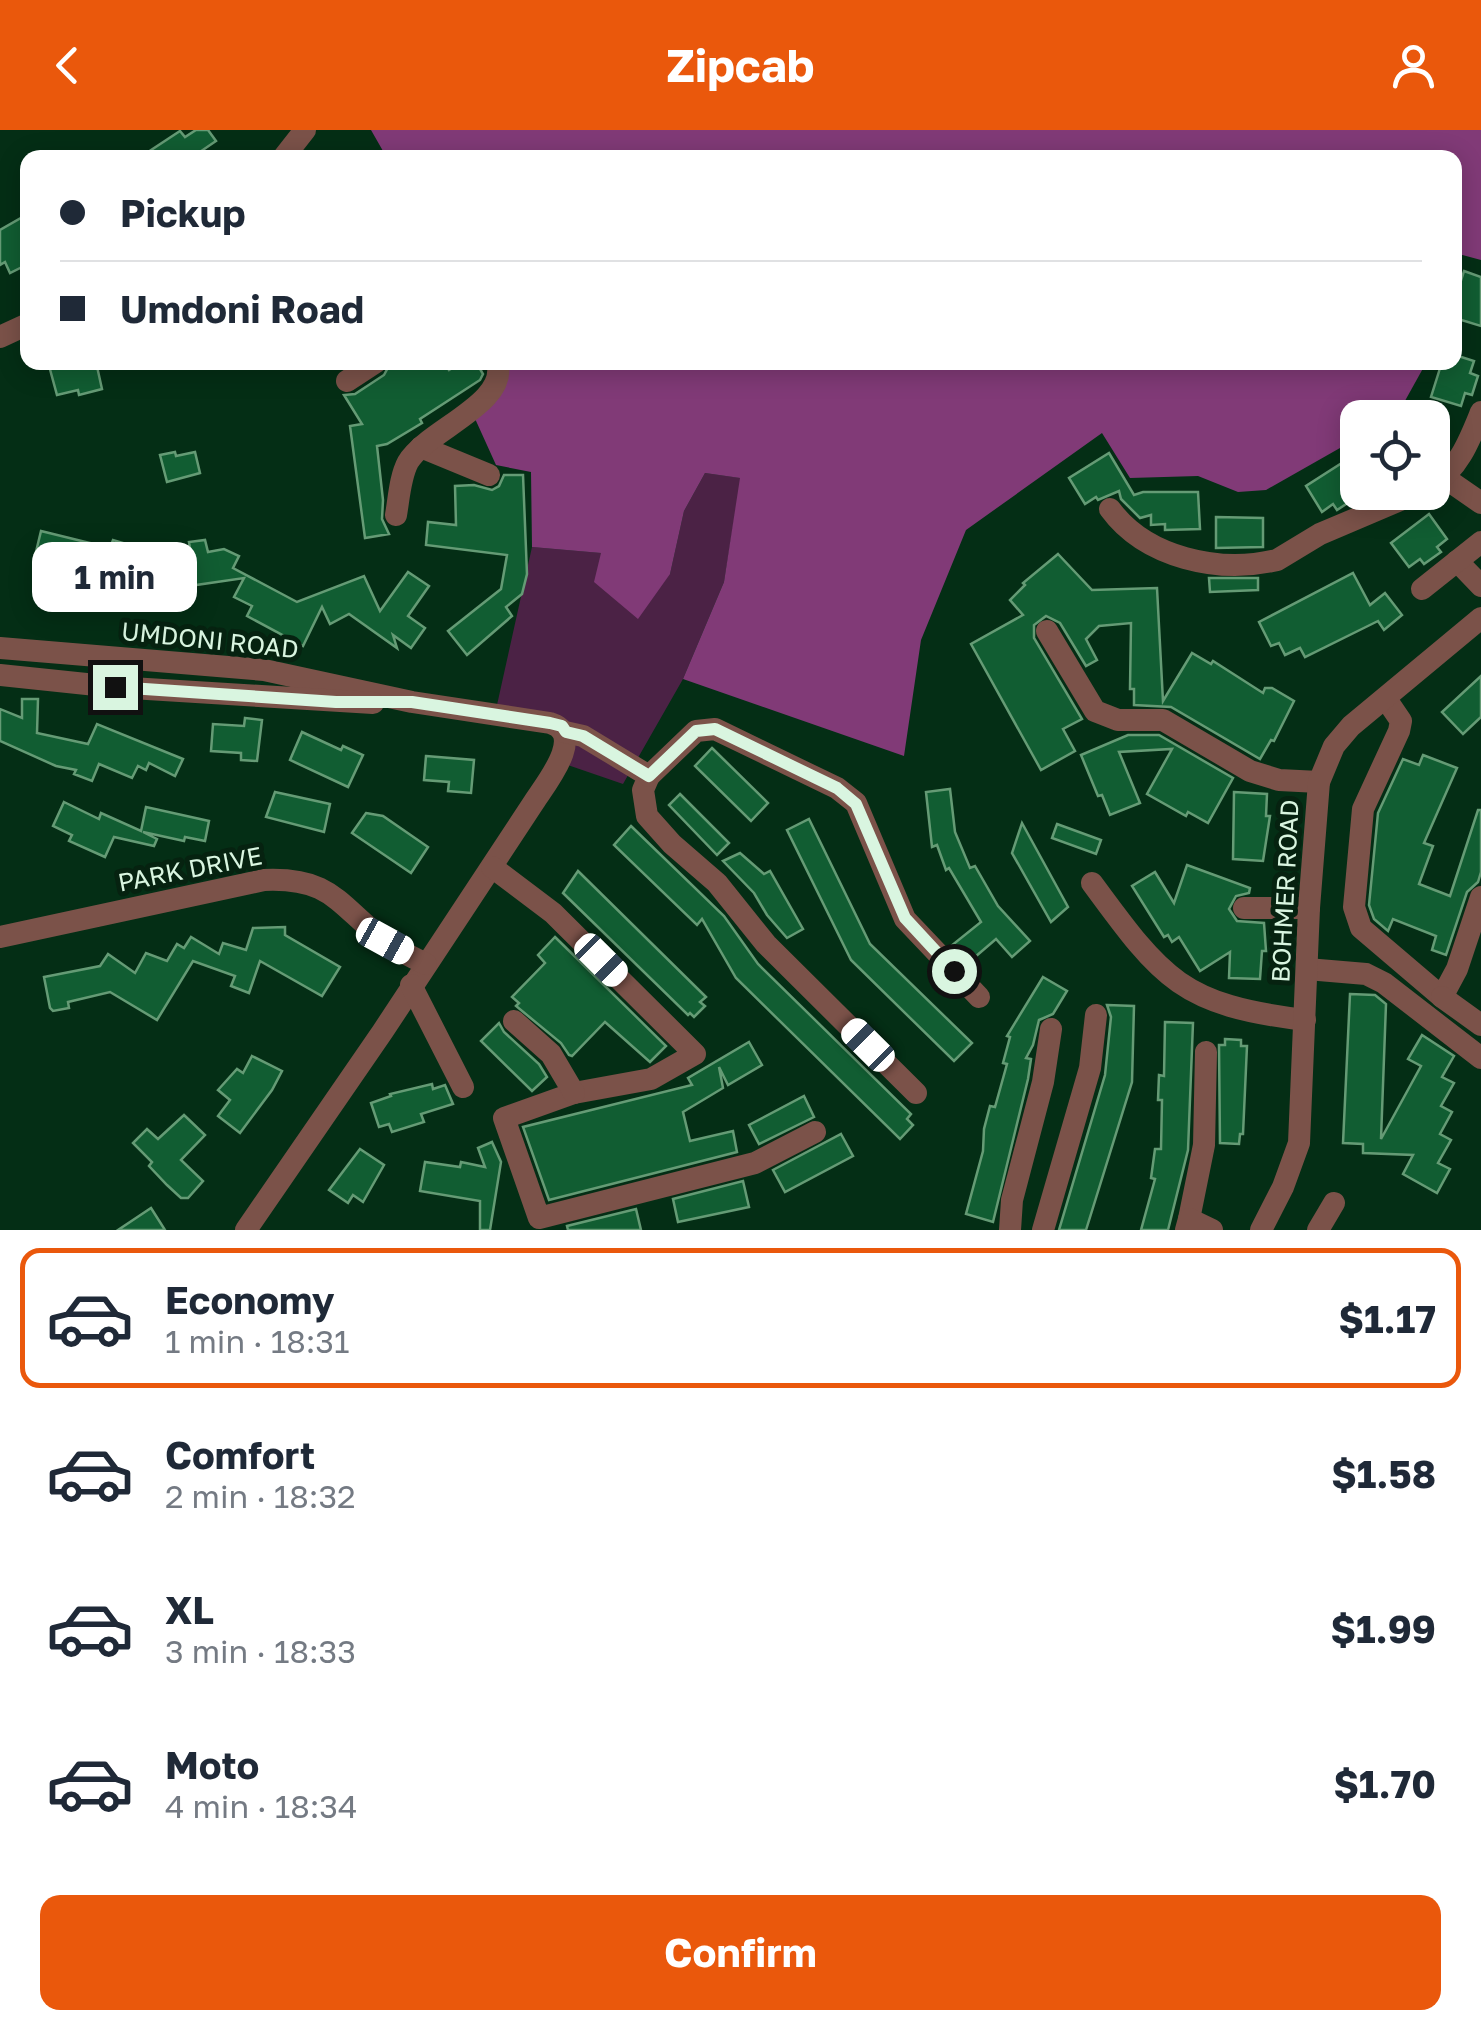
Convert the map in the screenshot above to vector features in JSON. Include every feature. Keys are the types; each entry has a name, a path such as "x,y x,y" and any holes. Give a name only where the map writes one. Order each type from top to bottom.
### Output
{"street":[{"path":"289,150 305,130"},
{"path":"347,381 364,370"},
{"path":"396,516 406,465 421,447 488,397 498,378 498,370"},
{"path":"1450,466 1470,440 1481,412"},
{"path":"421,447 489,474"},
{"path":"1450,487 1481,503"},
{"path":"1110,509 1138,539 1203,563 1277,560 1374,510"},
{"path":"1422,589 1481,542"},
{"path":"1457,561 1481,586"},
{"name":"BOHMER ROAD","path":"1262,1230 1300,1143 1309,908 1319,782 1334,746 1351,726 1481,618"},
{"path":"1047,630 1095,711 1118,720 1163,720 1250,771 1279,780 1319,782"},
{"name":"UMDONI ROAD","path":"0,648 264,670 412,702 550,723 583,736 649,776"},
{"name":"UMDONI ROAD","path":"0,675 207,694 412,702"},
{"path":"1386,699 1401,721 1400,731 1364,810 1356,857 1354,908 1362,928 1481,1025"},
{"path":"916,1094 766,944 717,884 647,816 643,806 649,776 696,731 705,728 715,729 837,788 856,804 905,918 979,997"},
{"path":"246,1230 383,1032 534,802 558,764 566,732"},
{"path":"492,867 554,913 695,1054 650,1079 574,1093 504,1118 539,1218 755,1163 816,1132"},
{"name":"PARK DRIVE","path":"0,937 264,880 284,879 319,887 337,897 385,941 426,964"},
{"path":"1092,884 1140,948 1191,992 1244,1012 1305,1020"},
{"path":"1442,997 1457,969 1481,897"},
{"path":"1244,908 1309,908"},
{"path":"1307,969 1366,974 1384,982 1481,1058"},
{"path":"411,985 464,1086"},
{"path":"1043,1230 1090,1068 1096,1015"},
{"path":"514,1021 551,1054 574,1093"},
{"path":"1010,1230 1012,1200 1043,1082 1051,1029"},
{"path":"1206,1052 1204,1145 1188,1225 1212,1230"},
{"path":"1318,1230 1334,1203"}],"shaded area":[{"path":"371,130 1481,130 1481,260 1462,255 1462,150 382,150"},
{"path":"496,370 1422,370 1405,400 1340,400 1340,448 1266,490 1238,492 1198,476 1130,478 1102,433 966,530 921,640 904,756 683,679 724,582 740,478 705,473 684,511 670,574 638,619 594,582 601,553 532,547 531,472 496,465 472,412"},
{"path":"705,473 741,478 724,582 683,679 623,784 559,762 568,741 495,714 532,547 602,553 670,574 684,511"}],"building":[{"path":"196,130 208,130 216,141 203,150 151,150 180,131 185,137"},
{"path":"20,219 20,268 10,273 5,262 0,265 0,230"},
{"path":"1464,271 1481,277 1481,326 1462,320"},
{"path":"1462,357 1474,361 1470,373 1478,376 1472,395 1465,393 1461,406 1431,397 1439,370 1462,370"},
{"path":"50,370 98,370 102,389 57,395"},
{"path":"387,370 481,370 483,374 480,380 420,419 422,423 377,446 382,519 389,534 365,538 350,426 362,424 344,395 355,394"},
{"path":"175,452 176,456 195,452 200,473 167,482 160,455"},
{"path":"1109,453 1134,495 1198,492 1200,529 1165,530 1165,524 1151,525 1151,515 1140,518 1121,499 1119,491 1085,504 1069,478"},
{"path":"1340,464 1340,508 1337,510 1333,504 1322,512 1306,486"},
{"path":"504,475 523,475 527,574 522,594 506,607 512,616 467,655 448,631 501,589 507,555 426,545 428,522 456,525 455,486 474,485 492,490"},
{"path":"1429,514 1447,539 1437,547 1441,552 1424,564 1420,559 1409,567 1391,543"},
{"path":"1216,517 1263,518 1263,547 1216,548"},
{"path":"41,531 110,548 113,540 130,545 127,556 174,569 172,559 191,554 189,542 205,540 208,552 224,549 239,556 233,568 297,602 364,576 380,611 408,572 429,586 408,616 425,628 411,648 393,635 397,648 349,614 330,624 322,607 303,646 247,616 252,606 234,597 244,578 146,590 81,571 80,576 73,574 72,578 54,573 56,566 34,560"},
{"path":"1058,554 1092,590 1157,588 1163,701 1192,653 1211,664 1213,661 1263,693 1265,688 1272,688 1294,701 1260,759 1171,707 1134,705 1134,689 1130,689 1131,623 1099,626 1086,639 1097,660 1086,666 1060,623 1046,616 1034,625 1034,638 1082,719 1063,729 1075,751 1041,770 971,644 1023,615 1010,600 1023,583"},
{"path":"1353,573 1370,605 1385,593 1402,615 1384,630 1378,621 1305,657 1300,648 1285,655 1279,643 1271,646 1259,622"},
{"path":"1209,578 1258,578 1258,590 1210,592"},
{"path":"1481,676 1481,717 1463,734 1442,712"},
{"path":"22,699 38,699 37,733 88,744 97,724 183,759 175,776 149,763 146,770 138,766 132,778 99,764 92,781 74,774 76,770 56,766 0,741 0,709 22,718"},
{"path":"245,718 262,720 257,761 241,760 241,753 211,751 213,724 244,726"},
{"path":"302,732 341,750 343,746 363,755 348,787 290,760"},
{"path":"1128,735 1159,735 1233,778 1208,823 1188,812 1186,816 1147,794 1172,749 1119,752 1140,803 1110,815 1081,755"},
{"path":"712,748 768,803 751,821 695,766"},
{"path":"1423,755 1457,768 1424,843 1433,846 1419,884 1450,896 1481,810 1481,872 1478,882 1467,892 1446,955 1432,950 1436,936 1393,919 1388,931 1374,919 1369,905 1378,813 1403,759 1419,765"},
{"path":"426,756 474,760 471,793 448,791 449,782 424,780"},
{"path":"950,789 955,832 970,868 975,866 998,906 1030,941 1012,957 996,939 968,963 951,946 981,922 949,868 946,870 937,845 932,847 926,792"},
{"path":"275,792 330,804 324,832 266,817"},
{"path":"1234,792 1267,794 1266,816 1270,816 1263,861 1233,859"},
{"path":"680,794 729,843 717,855 669,805"},
{"path":"64,802 99,819 101,813 141,831 146,807 209,821 205,841 185,837 184,841 143,832 157,839 154,846 114,837 105,857 69,841 72,835 53,826"},
{"path":"366,813 383,816 428,847 411,873 352,833"},
{"path":"809,819 870,944 972,1043 954,1061 851,960 787,830"},
{"path":"1022,823 1068,907 1051,922 1012,853"},
{"path":"1057,824 1101,840 1096,854 1052,838"},
{"path":"631,826 724,916 758,964 911,1114 907,1119 913,1125 900,1139 736,978 702,919 697,925 614,845"},
{"path":"740,853 764,874 770,871 803,929 787,938 754,893 723,861"},
{"path":"1187,865 1250,888 1249,893 1236,896 1229,909 1237,921 1264,923 1266,951 1262,951 1260,979 1229,978 1230,952 1200,971 1179,937 1172,942 1168,935 1164,937 1132,886 1155,872 1174,903"},
{"path":"578,871 706,997 700,1002 705,1006 694,1017 563,893"},
{"path":"285,927 285,935 340,967 322,996 260,961 249,993 231,986 235,976 193,961 157,1020 110,992 68,1002 69,1008 50,1008 44,977 100,966 108,954 135,973 146,953 167,961 177,944 184,948 191,937 219,954 223,943 246,950 253,928"},
{"path":"555,937 666,1046 650,1062 605,1022 569,1055 561,1043 516,1006 519,1003 512,997 545,963 538,955"},
{"path":"1043,977 1067,991 1053,1014 1039,1020 1026,1058 1031,1059 1028,1079 993,1222 966,1214 990,1106 995,1107 1007,1064 1003,1063 1010,1037 1007,1036"},
{"path":"1350,994 1375,995 1386,1004 1381,1139 1421,1066 1408,1059 1422,1035 1454,1056 1442,1077 1454,1083 1441,1106 1452,1112 1440,1134 1451,1140 1438,1163 1450,1169 1437,1193 1403,1174 1413,1155 1363,1153 1363,1144 1343,1143"},
{"path":"1107,1005 1134,1006 1132,1082 1086,1230 1059,1230 1105,1075 1111,1017"},
{"path":"1165,1022 1193,1023 1188,1150 1168,1230 1141,1230 1155,1179 1151,1178 1155,1149 1161,1149 1162,1100 1158,1100 1159,1075 1164,1076"},
{"path":"499,1023 547,1077 532,1091 481,1041"},
{"path":"1225,1039 1241,1040 1241,1046 1247,1046 1243,1134 1239,1144 1220,1143 1219,1045 1225,1045"},
{"path":"749,1042 762,1065 728,1085 719,1067 723,1088 683,1112 690,1141 733,1131 737,1152 549,1200 523,1127 692,1085 688,1078"},
{"path":"252,1056 282,1071 240,1133 218,1116 230,1100 218,1090 237,1069 243,1073"},
{"path":"432,1084 433,1089 445,1085 453,1104 421,1114 424,1122 392,1132 389,1124 379,1127 371,1103"},
{"path":"804,1096 814,1117 759,1144 749,1125"},
{"path":"184,1115 205,1135 181,1160 203,1181 188,1198 181,1198 167,1185 133,1143 147,1129 158,1139"},
{"path":"841,1134 853,1156 785,1192 773,1170"},
{"path":"492,1142 501,1162 490,1230 480,1230 480,1201 420,1191 425,1162 485,1167 478,1148"},
{"path":"360,1149 384,1165 363,1202 353,1195 348,1203 329,1190"},
{"path":"743,1181 749,1207 678,1222 673,1199"},
{"path":"151,1208 165,1230 118,1230"},
{"path":"636,1209 641,1230 568,1230 567,1226"}],"route":[{"path":"115,687 336,702 412,702 550,723 583,736 649,776 696,731 715,729 837,788 856,804 905,918 954,971"}]}
